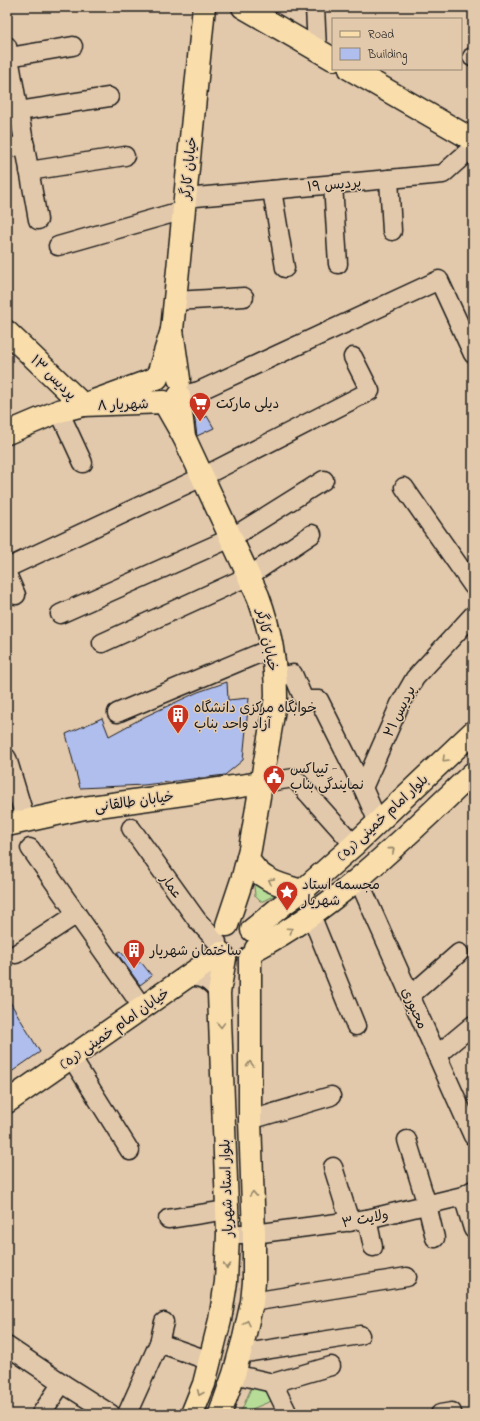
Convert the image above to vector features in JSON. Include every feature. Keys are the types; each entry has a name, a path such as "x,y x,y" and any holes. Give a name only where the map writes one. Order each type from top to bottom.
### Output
{"main road":[{"name":"خیابان کارگر","path":"204,7 172,330 174,392 184,437 249,576 263,611 272,648 276,678 276,697 248,858"},
{"path":"243,7 325,54"},
{"path":"352,70 473,140"},
{"name":"خیابان کارگر","path":"157,378 172,330"},
{"name":"پردیس ۱۳","path":"7,332 83,405"},
{"name":"شهریار ۸","path":"7,433 59,411 83,405 174,392 176,376 168,374 160,375 157,378 83,405"},
{"name":"بلوار امام خمینی (ره)","path":"252,941 285,903 302,891 354,845 473,732"},
{"name":"بلوار امام خمینی (ره)","path":"252,941 280,936 311,915 358,879 397,845 473,773"},
{"name":"خیابان طالقانی","path":"16,823 84,808 262,782"},
{"path":"248,858 256,870 270,881 302,891"},
{"name":"بلوار استاد شهریار","path":"220,1414 236,1364 252,1302 254,1263 250,1120 252,941 248,858"},
{"name":"بلوار استاد شهریار","path":"192,1414 204,1384 210,1361 220,1320 226,1282 228,1234 219,993 222,944 248,858"},
{"path":"237,923 246,925 252,941 242,962 233,962 222,944 237,923"},
{"name":"خیابان امام خمینی (ره)","path":"7,1102 187,977 222,944"}],"street":[{"path":"315,7 325,54"},
{"path":"38,220 8,52 73,46"},
{"path":"19,111 109,97"},
{"path":"7,148 25,145"},
{"name":"پردیس ۱۹","path":"58,246 184,204 272,190 443,174 473,147"},
{"path":"29,171 125,156"},
{"path":"389,179 392,231"},
{"path":"333,184 338,264"},
{"path":"272,190 285,268"},
{"path":"174,392 199,391 439,280 473,354"},
{"path":"175,301 244,297"},
{"path":"7,568 202,477 370,391 353,357"},
{"path":"59,411 82,463"},
{"path":"60,614 231,538 324,480"},
{"path":"404,487 473,586"},
{"path":"102,642 249,576 312,534"},
{"path":"7,574 16,595"},
{"name":"پردیس ۲۱","path":"364,788 400,704 415,678 473,615"},
{"path":"117,713 272,648"},
{"path":"276,678 293,674 304,700 319,700 364,788 378,822"},
{"path":"7,758 16,823"},
{"path":"262,782 294,778 354,845"},
{"name":"عمار","path":"130,828 197,920 222,944"},
{"path":"30,848 143,1008"},
{"name":"محبوری","path":"358,879 473,1136"},
{"path":"16,954 77,914"},
{"path":"311,915 356,1026"},
{"path":"410,996 459,953"},
{"path":"187,977 198,976 205,978 219,993"},
{"path":"437,1055 473,1025"},
{"path":"71,1057 130,1151"},
{"path":"250,1120 331,1096"},
{"path":"407,1140 427,1205 435,1238"},
{"path":"333,1167 373,1247"},
{"path":"468,1193 473,1229"},
{"name":"ولایت ۳","path":"228,1234 254,1234 359,1220 427,1205 468,1193"},
{"path":"168,1219 227,1210"},
{"path":"252,1302 407,1277"},
{"path":"127,1414 159,1343 164,1322"},
{"path":"236,1364 360,1335"},
{"path":"159,1343 210,1361"},
{"path":"7,1346 111,1414"},
{"path":"236,1364 273,1383 288,1414"},
{"path":"273,1383 332,1366"},
{"path":"41,1414 62,1383"}],"green space":[{"path":"253,874 281,892 260,901 255,896"},
{"path":"252,1386 268,1388 276,1399 240,1414"}],"building":[{"name":"دیلی مارکت","path":"198,402 205,418 207,416 214,428 197,436 193,405"},
{"name":"خوابگاه مرکزی دانشگاه آزاد واحد بناب","path":"227,682 228,700 249,698 243,760 225,775 144,785 80,788 66,734 102,718 109,736 146,716 198,692"},
{"path":"120,951 132,965 141,962 152,976 140,985 117,953"},
{"path":"7,997 40,1052 7,1075"}],"place":[{"name":"دیلی مارکت","path":"200,422"},
{"name":"خوابگاه مرکزی دانشگاه آزاد واحد بناب","path":"178,734"},
{"name":"تیپاکس - نمایندگی بناب","path":"274,796"},
{"name":"مجسمه استاد شهریار","path":"287,912"},
{"name":"ساختمان شهریار","path":"134,970"}]}
